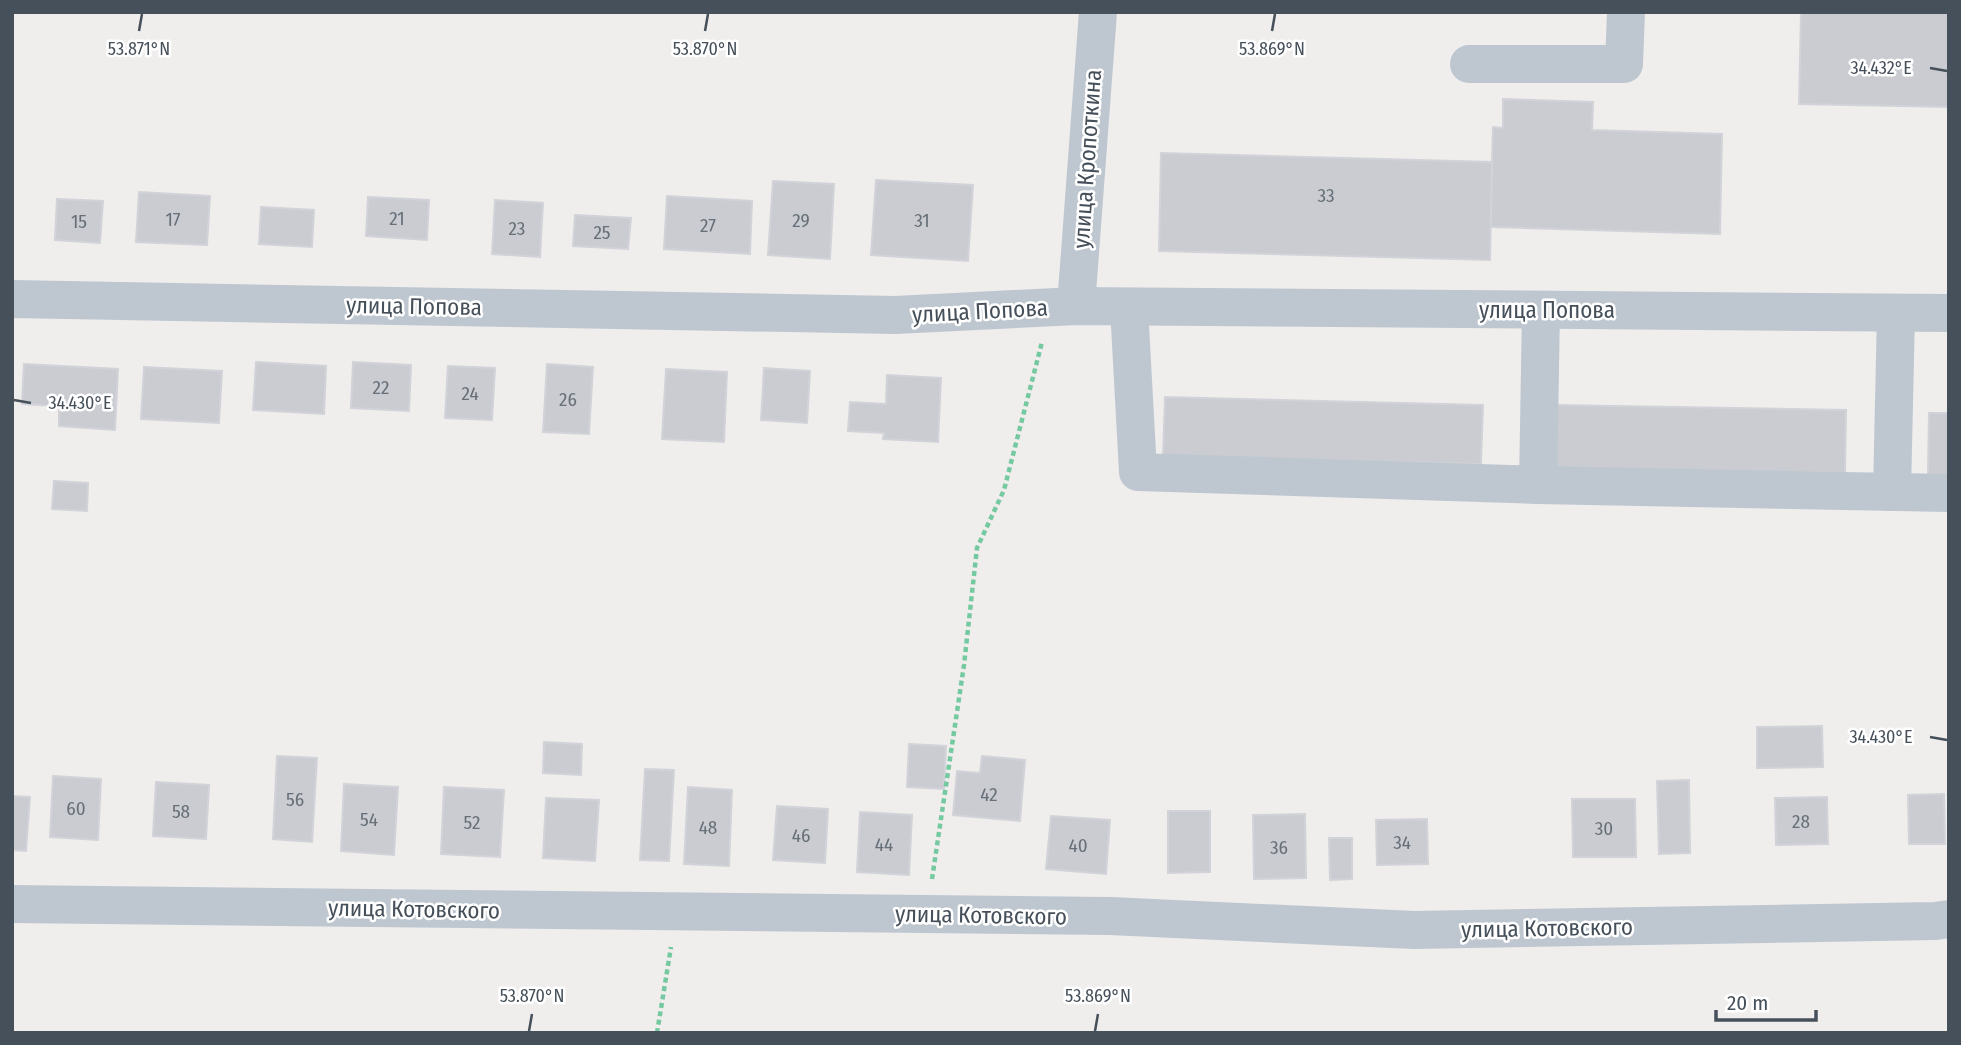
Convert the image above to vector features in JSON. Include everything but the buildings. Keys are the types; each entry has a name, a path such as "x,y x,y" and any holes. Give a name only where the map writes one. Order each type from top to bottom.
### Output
{"street":[{"name":"улица Кропоткина","path":"1063,307 1098,12"},
{"path":"1469,64 1624,64 1626,12"},
{"name":"улица Попова","path":"12,299 895,314 1063,307 1949,313"},
{"path":"1129,307 1138,472 1538,485 1949,493"},
{"path":"1538,485 1541,310"},
{"path":"1892,492 1896,313"},
{"name":"улица Котовского","path":"12,904 1110,916 1414,930 1949,919"}],"path":[{"path":"927,915 964,665 977,548 1004,490 1063,307"},
{"path":"657,1033 677,912"}]}
